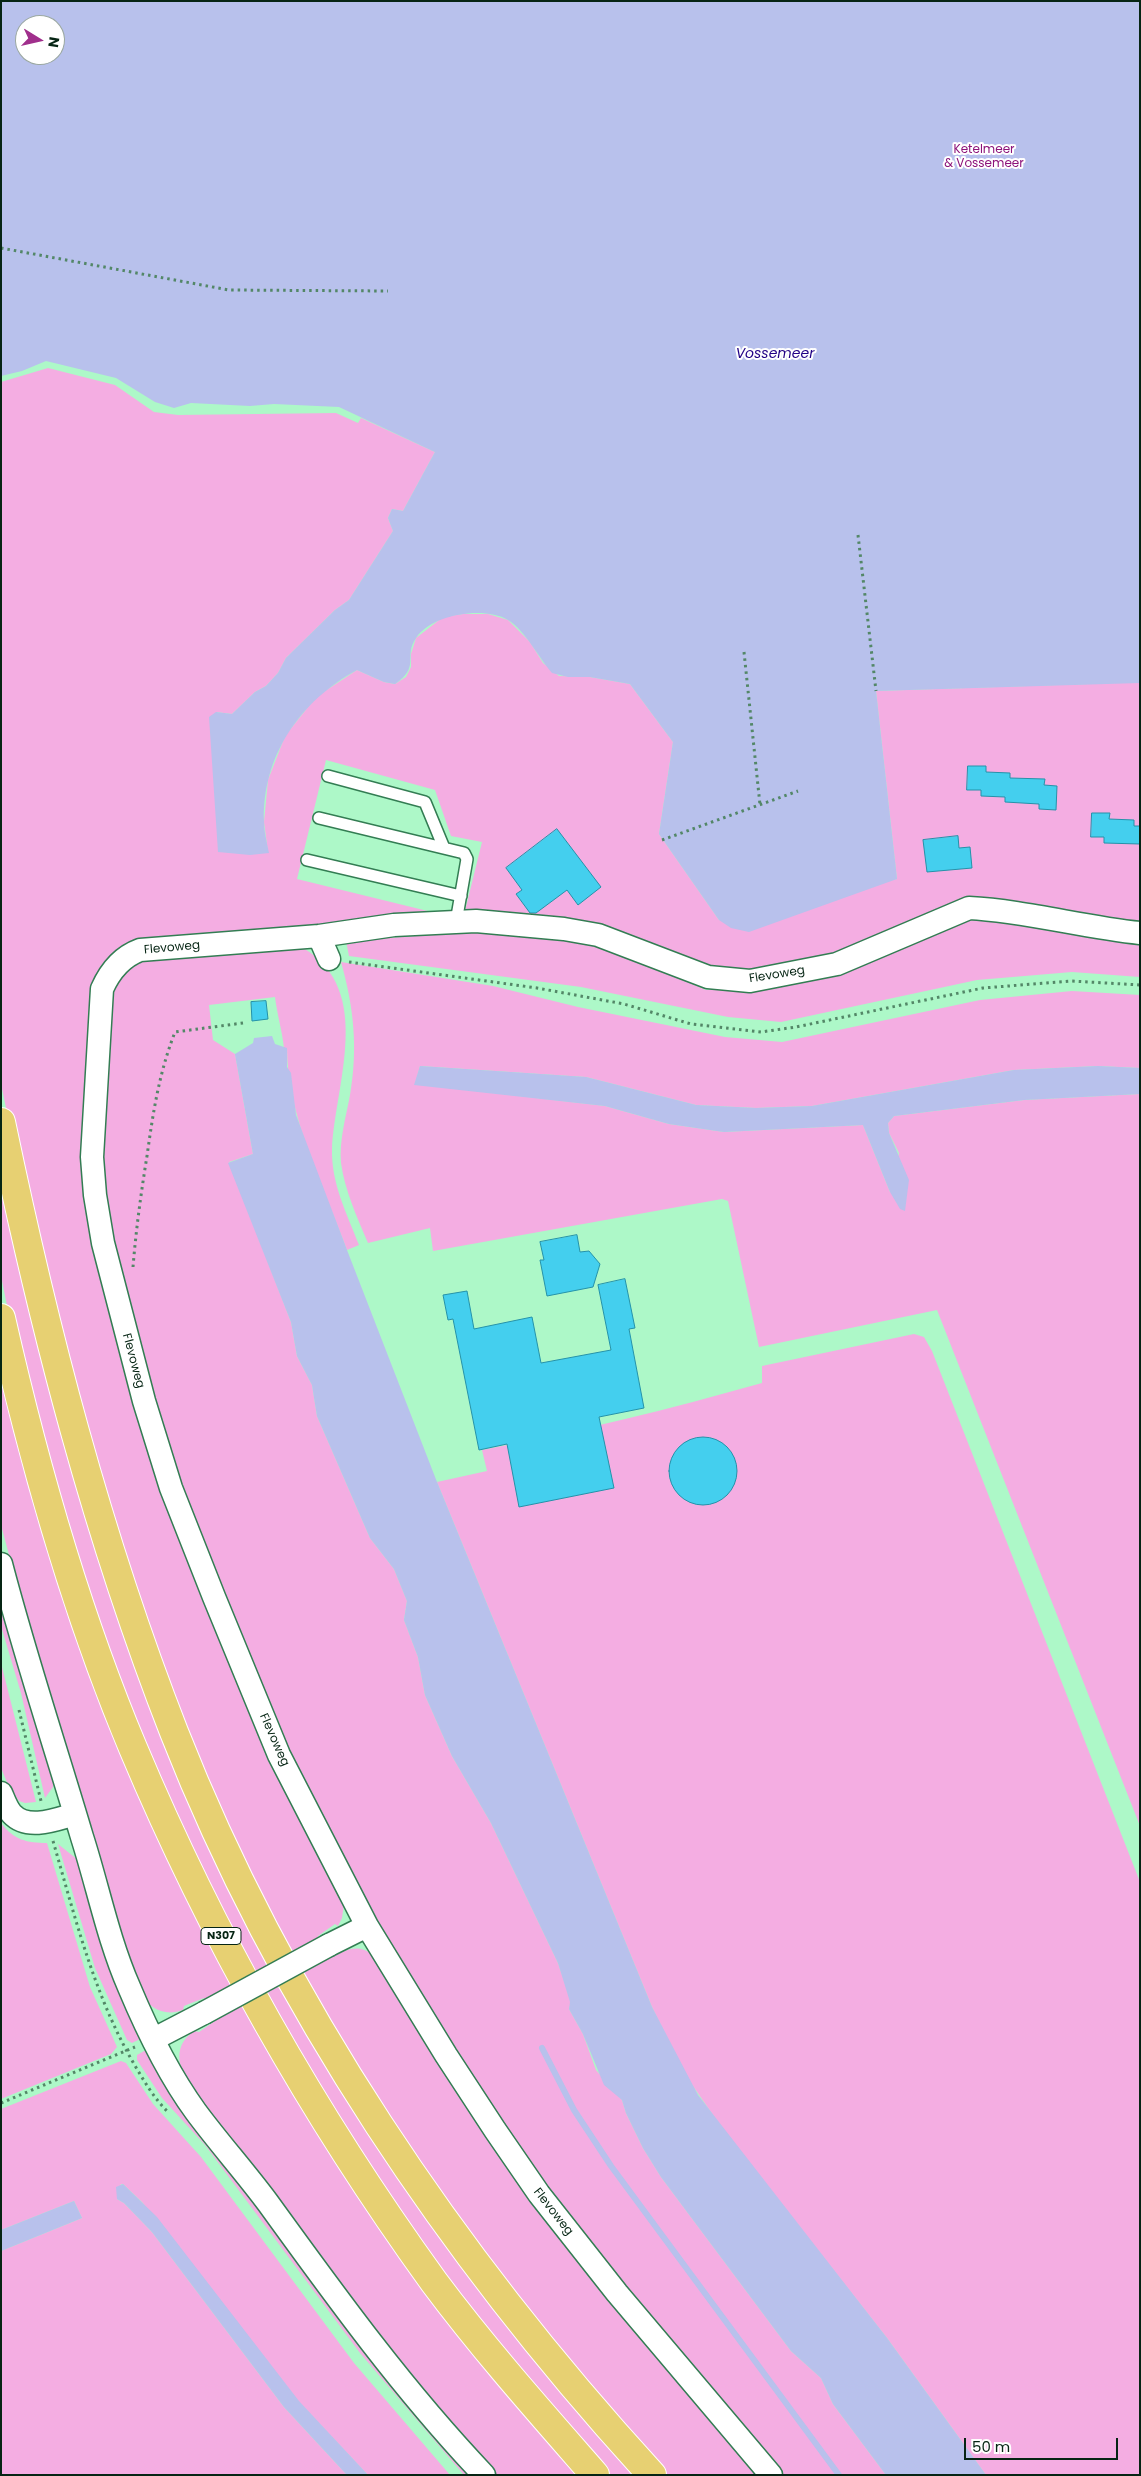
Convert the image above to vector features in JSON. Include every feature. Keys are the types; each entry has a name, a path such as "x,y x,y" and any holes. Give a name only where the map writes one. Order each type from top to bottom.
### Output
{"highway":[{"path":"1,1122 50,1335 92,1495 117,1575 175,1736 239,1877 263,1926 356,2088 415,2178 468,2254 542,2349 587,2404 652,2475"},
{"name":"N307","path":"1,1318 33,1448 85,1619 132,1746 207,1909 302,2082 391,2220 448,2298 524,2394 595,2475"}],"street":[{"name":"Flevoweg","path":"771,2475 617,2293 539,2194 446,2055 367,1926 279,1754 217,1606 171,1488 144,1401 103,1243 95,1195 92,1157 102,989 111,972 120,961 132,953 148,949 319,936 394,925 476,921 564,929 598,935 708,977 750,981 837,964 968,908 992,910 1099,929 1140,933"},
{"path":"319,936 329,959"},
{"path":"1,1564 30,1668 76,1814 117,1957 154,2039 196,2111 266,2200 321,2278 425,2410 484,2475"},
{"path":"1,1793 11,1814 28,1823 47,1822 76,1814"},
{"path":"154,2039 367,1926"}],"lane":[{"path":"328,776 425,802 444,848"},
{"path":"319,818 464,853 467,859 456,922"},
{"path":"307,860 460,896"}],"path":[{"path":"1,248 229,290 388,291"},
{"path":"858,535 876,692"},
{"path":"744,652 760,805"},
{"path":"662,840 798,791"},
{"path":"132,1274 136,1223 156,1095 163,1063 175,1032 243,1022"},
{"path":"1,2104 126,2051 94,1979 47,1822 17,1702"}],"green space":[{"name":"Ketelmeer & Vossemeer","path":"582,1 1140,1 1140,924 968,901 846,951 748,976 464,915 482,842 451,836 435,790 326,760 297,879 444,915 208,934 137,944 91,1021 117,1331 344,1904 342,1918 338,1926 335,1924 318,1936 330,1958 352,1949 362,1949 373,1955 761,2475 660,2475 621,2431 388,2126 234,1851 116,1552 12,1136 1,1084 1,382 48,368 115,385 154,412 178,415 336,413 358,423 361,418 435,452 403,511 392,509 388,518 393,531 349,600 335,610 286,658 278,673 266,686 255,692 232,714 216,712 268,852 264,822 268,780 285,736 316,697 357,670 384,682 395,684 406,677 411,667 411,654 416,638 443,617 463,614 488,614 508,620 530,642 543,663 559,676 590,677 630,684 673,742 659,834 719,920 897,879 876,691 1088,684"},
{"path":"954,917 1140,938 1140,977 1072,972 977,980 781,1022 728,1017 581,987 349,956 346,941 417,936 468,927 597,943 706,990 741,988"},
{"path":"303,948 325,966 338,988 345,1013 346,1040 332,1162 337,1186 359,1245 347,1250 308,1151 293,1099 287,1048 284,1048 275,997 209,1005 213,1040 235,1054 253,1154 229,1162 291,1322 297,1356 312,1385 317,1416 370,1538 394,1569 407,1601 404,1620 418,1657 425,1695 452,1756 491,1823 558,1963 571,2002 569,2009 583,2034 596,2070 622,2100 626,2113 643,2148 661,2177 791,2351 821,2378 833,2404 886,2475 782,2475 651,2322 546,2188 426,2010 329,1836 250,1668 171,1456 111,1243 101,1160 109,996 115,979 142,959"},
{"path":"341,962 493,986 578,1007 725,1037 782,1042 980,1000 1072,991 1140,995 1140,1068 1098,1066 1014,1070 812,1106 756,1108 696,1105 586,1077 420,1066 415,1084 605,1106 669,1124 724,1132 863,1125 890,1192 899,1153 889,1133 888,1123 894,1116 1024,1100 1140,1094 1140,1826 937,1310 759,1347 728,1201 722,1199 433,1251 430,1228 368,1243 348,1194 341,1163 342,1137 354,1061 354,1044 352,1012"},
{"path":"1,1155 64,1425 272,1958 640,2475 602,2475 380,2192 222,1924 94,1623 11,1325 1,1276"},
{"path":"914,1334 924,1337 932,1351 1140,1882 1140,2475 986,2475 887,2338 722,2128 686,2076 652,2007 437,1482 487,1471 482,1450 623,1420 762,1383 762,1366"},
{"path":"1,1350 16,1411 226,1964 583,2475 495,2475 440,2415 209,2115 189,2084 180,2062 180,2051 184,2041 194,2031 199,2032 215,2021 204,1998 184,2006 183,2010 163,2012 147,2003 139,1992 22,1603 1,1525"},
{"path":"1,1604 54,1779 53,1787 45,1798 21,1693 1,1626"},
{"path":"1,1663 36,1802 25,1803 19,1801 9,1787 1,1768"},
{"path":"1,1823 16,1837 33,1842 47,1843 90,1987 117,2047 111,2054 1,2099"},
{"path":"58,1844 78,1860 142,2038 132,2043 127,2040 95,1968"},
{"path":"146,2050 472,2475 464,2475 360,2353 205,2145 162,2098 137,2060 137,2055"},
{"path":"121,2061 126,2063 153,2104 201,2157 354,2363 450,2475 368,2475 299,2402 142,2202 121,2184 117,2199 124,2203 152,2232 284,2407 347,2475 1,2475 1,2251 82,2218 74,2201 1,2230 1,2109"}],"water":[{"name":"Vossemeer","path":"1,1 1140,1 1140,683 876,691 897,879 749,932 731,928 719,920 659,834 673,742 630,684 590,677 568,677 552,673 520,630 508,620 486,614 473,613 446,618 424,630 412,645 410,667 403,678 395,684 384,682 357,670 318,698 302,714 288,733 270,775 265,798 264,822 269,853 250,855 218,852 209,717 216,712 232,714 255,692 266,686 278,673 286,658 335,610 349,600 393,531 388,518 392,509 403,511 435,452 339,407 191,403 174,408 155,402 116,378 46,361 22,371 1,376"},
{"path":"272,1036 275,1044 287,1048 287,1067 291,1073 296,1115 347,1250 437,1482 652,2007 698,2095 887,2338 986,2475 886,2475 833,2404 821,2378 791,2351 661,2177 643,2148 626,2113 622,2100 604,2085 583,2034 569,2009 570,2002 558,1963 491,1823 452,1756 425,1695 418,1657 404,1620 407,1601 394,1569 370,1538 317,1416 312,1385 297,1356 291,1322 228,1163 253,1154 235,1054 253,1043 254,1038"},
{"path":"420,1066 586,1077 696,1105 756,1108 812,1106 1014,1070 1098,1066 1140,1068 1140,1094 1024,1100 894,1116 888,1123 889,1133 909,1180 905,1211 900,1209 890,1192 863,1125 724,1132 669,1124 605,1106 414,1085"},
{"path":"123,2184 157,2217 299,2401 368,2475 347,2475 284,2407 152,2232 124,2203 117,2199 116,2187"},
{"path":"74,2201 82,2218 1,2251 1,2230"}],"building":[{"path":"968,766 986,766 986,772 1010,773 1010,778 1045,779 1044,785 1057,786 1056,810 1039,809 1039,804 1005,802 1005,797 981,796 981,790 967,790"},
{"path":"1092,813 1110,813 1109,819 1134,820 1134,826 1140,826 1140,844 1104,843 1104,837 1091,837"},
{"path":"557,829 601,887 578,905 567,890 536,913 530,913 516,894 522,890 506,868"},
{"path":"958,836 959,848 970,847 972,868 927,872 923,840"},
{"path":"266,1001 268,1019 252,1021 251,1002"},
{"path":"577,1235 580,1252 589,1251 600,1264 593,1287 547,1296 540,1260 544,1260 540,1242"},
{"path":"625,1279 635,1328 629,1329 644,1408 599,1417 614,1488 519,1507 507,1444 479,1450 453,1319 448,1320 443,1295 467,1291 474,1329 532,1317 541,1363 611,1350 598,1285"},
{"path":"696,1437 710,1437 722,1442 732,1452 737,1464 737,1478 732,1490 722,1500 710,1505 696,1505 684,1500 674,1490 669,1478 669,1464 674,1452 684,1442"}],"waterway":[{"path":"542,2048 574,2110 611,2166 839,2475"}]}
